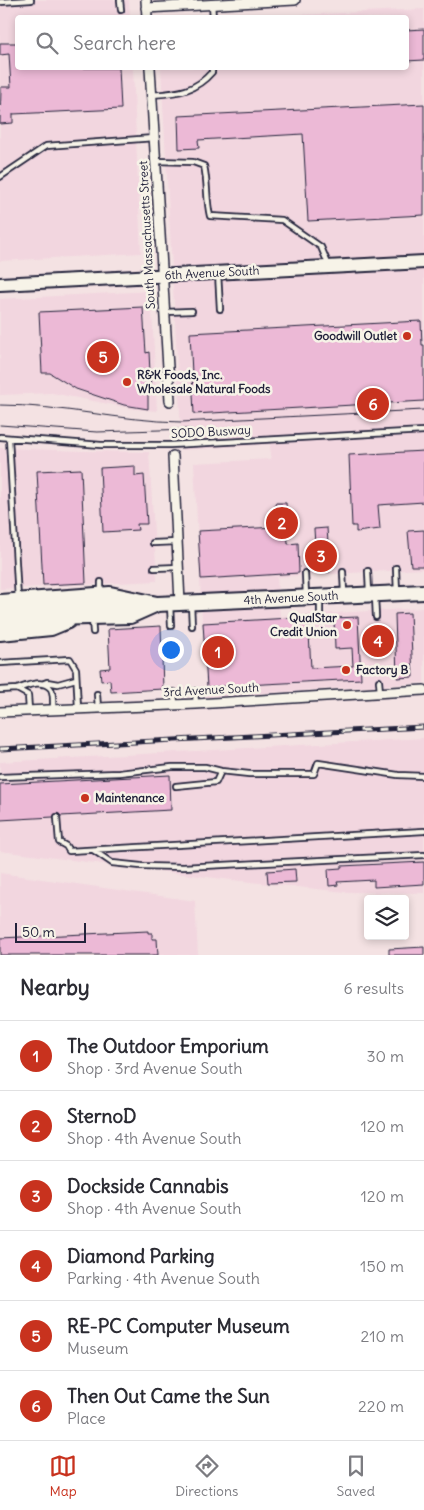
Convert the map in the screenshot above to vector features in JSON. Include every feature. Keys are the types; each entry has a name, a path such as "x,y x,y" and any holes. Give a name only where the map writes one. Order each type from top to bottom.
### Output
{"main road":[{"name":"4th Avenue South","path":"0,623 130,616 175,603 424,592"},
{"path":"0,612 105,593"},
{"path":"0,602 105,593 175,603"},
{"path":"0,633 51,628 85,617"}],"street":[{"path":"146,8 295,0"},
{"name":"South Massachusetts Street","path":"150,70 170,401"},
{"name":"6th Avenue South","path":"0,284 424,262"},
{"path":"173,456 179,567 175,603"},
{"name":"3rd Avenue South","path":"0,712 196,704 424,690"}],"lane":[{"path":"0,2 30,0"},
{"path":"120,0 121,10"},
{"path":"212,4 213,15"},
{"path":"152,95 174,93 197,86 212,70"},
{"path":"0,177 46,146 154,138"},
{"path":"155,161 193,162 204,166 207,204 210,216 282,220 321,247 329,267"},
{"path":"218,273 220,309"},
{"path":"165,312 192,311"},
{"name":"SODO Busway","path":"0,437 101,445 170,445 424,431"},
{"path":"9,438 18,600"},
{"path":"152,543 177,542"},
{"path":"154,568 179,567"},
{"path":"396,568 397,593"},
{"path":"368,570 376,617"},
{"path":"343,572 344,596"},
{"path":"305,573 320,619"},
{"path":"175,603 192,626"},
{"path":"171,626 175,603"},
{"path":"85,617 93,632"},
{"path":"0,664 70,659 76,669 78,708"},
{"path":"0,690 17,689 29,684 47,682 58,684 76,679"},
{"path":"380,681 380,692"},
{"path":"42,684 51,690 53,710"},
{"path":"17,689 28,695 29,710"},
{"path":"196,691 196,704"},
{"path":"174,692 175,704"},
{"path":"97,694 98,708"},
{"path":"0,777 119,773 205,767 248,774 314,774 318,764 398,775 424,776"},
{"path":"176,786 216,782 221,771"},
{"path":"57,817 59,842 66,846 69,851 424,831"},
{"path":"93,850 112,863 183,867 424,855"}],"shaded area":[{"path":"0,0 129,0 130,15 15,15 15,70 133,70 141,253 0,261"},
{"path":"424,9 424,569 277,577 280,616 424,608 424,683 206,697 194,463 271,459 270,444 182,450 161,70 409,70 409,15 300,15"},
{"path":"151,291 157,411 134,409 52,393 0,395 0,299"},
{"path":"0,448 149,452 157,581 0,589"},
{"path":"424,738 424,893 345,892 0,851 0,762"},
{"path":"0,873 195,901 198,955 0,955"}],"building":[{"path":"424,29 424,60 409,61 409,30"},
{"path":"0,43 15,43 15,70 119,70 121,109 13,114 13,123 0,124 1,87 11,87 9,54 0,55"},
{"path":"424,104 424,215 308,221 303,134 198,140 199,148 179,149 178,116"},
{"path":"143,307 146,353 149,352 151,394 148,394 148,409 124,405 76,389 50,373 42,373 39,312"},
{"path":"421,321 422,345 424,345 424,401 194,414 190,333"},
{"path":"424,451 424,502 378,505 380,529 356,532 356,526 352,526 349,455"},
{"path":"135,466 135,476 144,475 147,524 137,524 138,530 103,532 100,468"},
{"path":"81,469 86,583 43,585 37,471"},
{"path":"275,503 286,503 288,544 298,543 299,573 201,579 198,531 277,527"},
{"path":"327,528 330,572 316,573 313,545 315,545 314,529"},
{"path":"424,530 424,566 411,566 408,531"},
{"path":"410,613 413,677 397,678 395,614"},
{"path":"308,617 311,668 353,666 352,648 335,649 334,618 358,617 361,679 207,687 203,623"},
{"path":"161,626 163,689 111,692 110,680 101,681 100,669 110,668 108,629"},
{"name":"Maintenance","path":"170,775 171,810 61,816 57,813 53,817 0,820 0,784"},
{"path":"424,862 424,884 374,887 374,880 337,882 338,885 329,886 328,869 341,868 341,866"},
{"path":"295,869 296,882 268,883 267,871"},
{"path":"148,931 148,933 152,933 152,939 157,939 158,955 0,955 0,938"},
{"path":"424,947 424,955 389,955 389,949"}],"tram line":[{"path":"0,405 181,422 424,410"},
{"path":"0,425 97,432 190,429"}],"railway":[{"path":"0,749 424,727"}],"place":[{"name":"Goodwill Outlet","path":"407,336"},
{"name":"RE-PC Computer Museum","path":"103,357"},
{"name":"R&K Foods, Inc. Wholesale Natural Foods","path":"127,382"},
{"name":"Then Out Came the Sun","path":"373,404"},
{"name":"SternoD","path":"282,523"},
{"name":"Dockside Cannabis","path":"321,556"},
{"name":"QualStar Credit Union","path":"347,625"},
{"name":"Diamond Parking","path":"378,641"},
{"name":"The Outdoor Emporium","path":"218,652"},
{"name":"Factory B","path":"346,670"},
{"name":"Maintenance","path":"85,798"}]}
